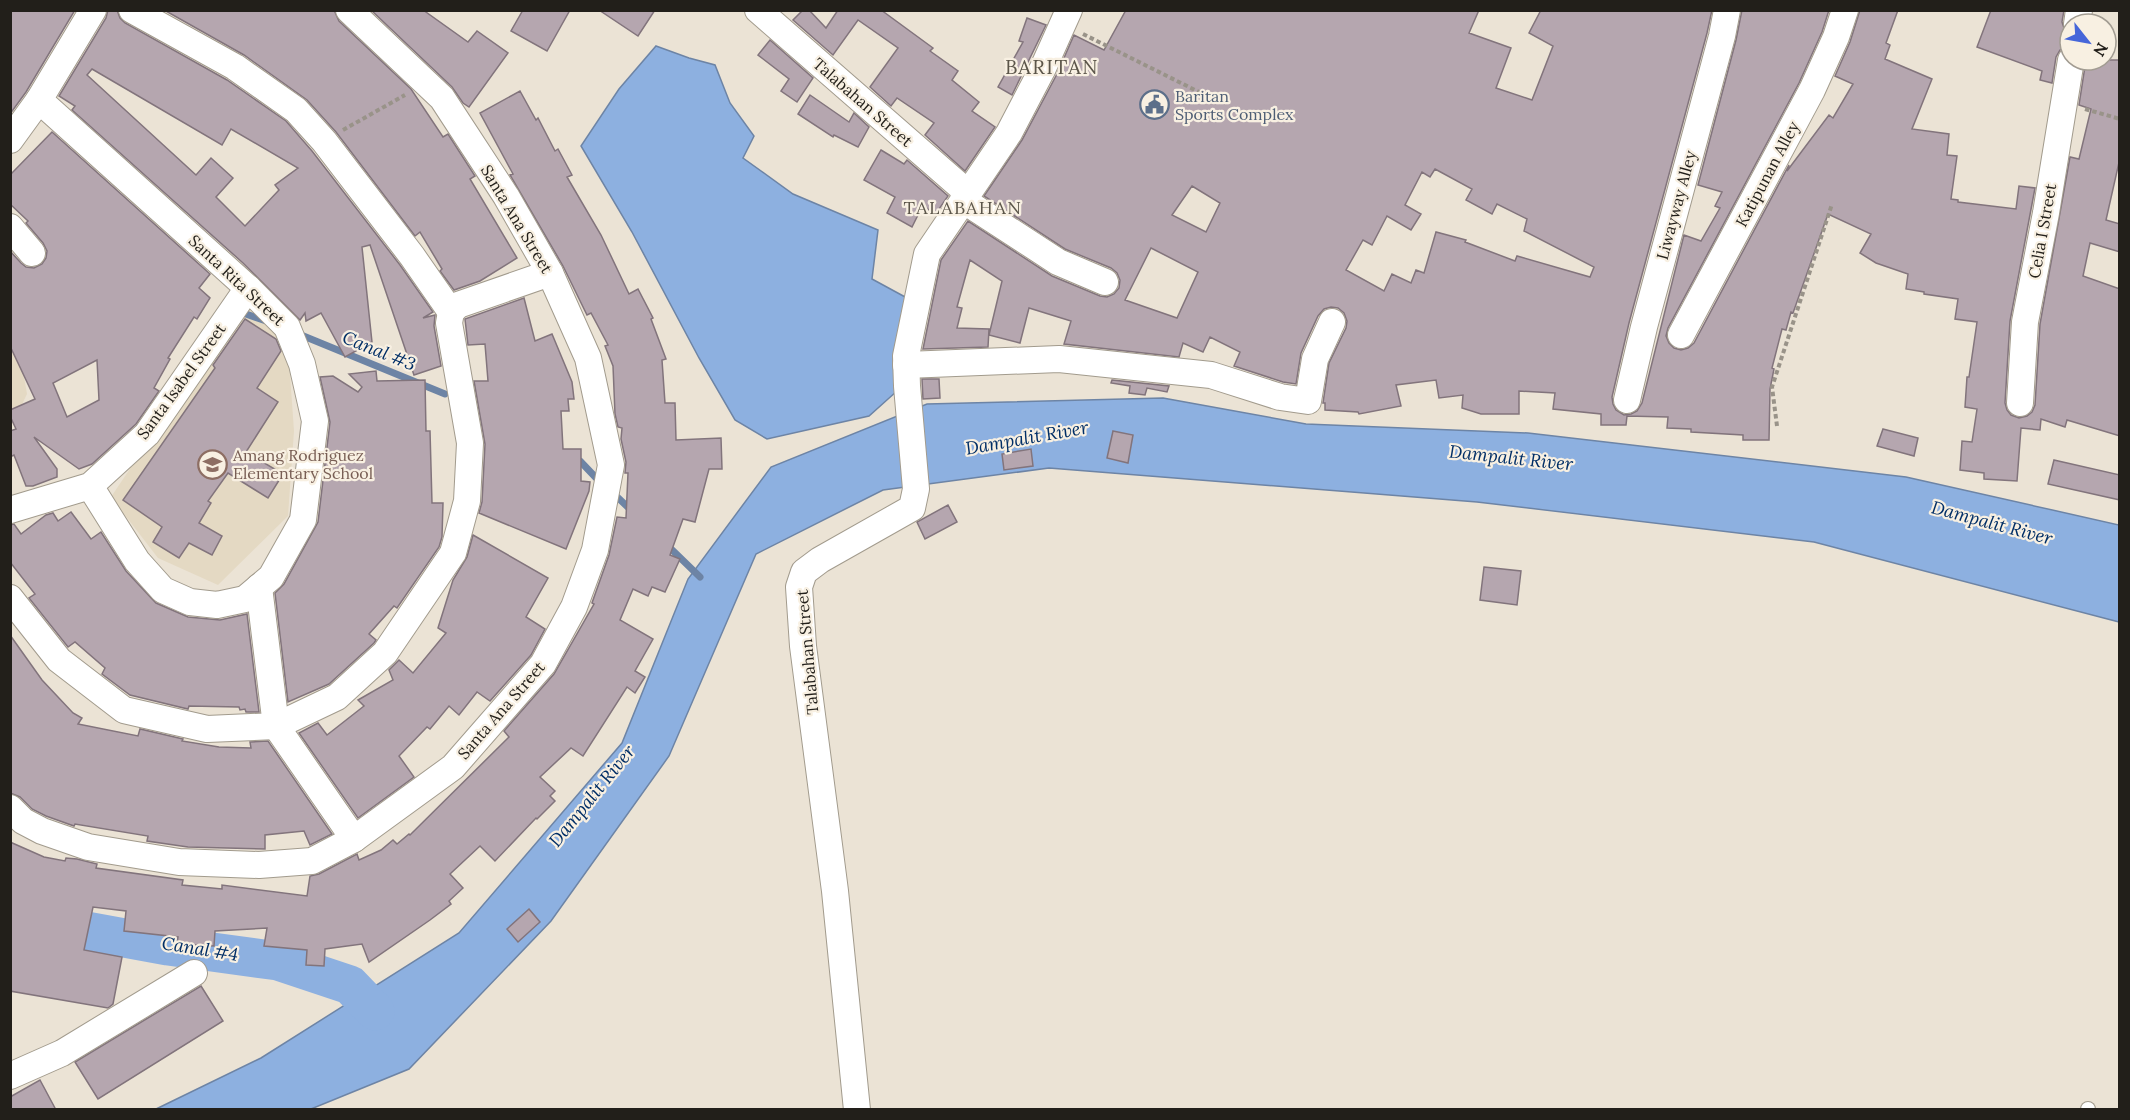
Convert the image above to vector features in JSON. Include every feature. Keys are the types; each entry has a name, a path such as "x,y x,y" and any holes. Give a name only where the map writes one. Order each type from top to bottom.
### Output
{"street":[{"path":"11,138 43,104 93,10"},
{"path":"132,10 235,67 296,110 324,141 412,256 451,312"},
{"name":"Santa Ana Street","path":"10,808 23,821 42,831 88,847 179,862 259,865 312,861 354,838 453,767 543,664 574,607 595,550 611,465 588,358 550,273 506,196 442,98 349,10"},
{"name":"Talabahan Street","path":"758,10 961,187 965,196"},
{"name":"Liwayway Alley","path":"1627,400 1727,10"},
{"name":"Katipunan Alley","path":"1681,335 1812,90 1836,37 1845,10"},
{"name":"Talabahan Street","path":"857,1110 836,891 803,646 799,587 804,572 820,560 912,508 916,482 906,365 913,317 927,254 1009,133 1066,17"},
{"name":"Celia I Street","path":"2020,403 2025,322 2046,213 2069,72"},
{"name":"Santa Rita Street","path":"43,104 248,288 287,327 302,364 315,421 303,520 271,577 245,599 217,605 190,602 163,590 137,561 90,486"},
{"path":"965,196 969,204 1058,262 1106,282"},
{"path":"10,228 32,253"},
{"path":"10,598 58,660 124,710 207,729 276,726 337,697 386,653 453,553 467,501 470,443 449,323 451,312 458,305 550,273"},
{"name":"Santa Isabel Street","path":"10,510 90,486 147,434 248,288"},
{"path":"906,365 1059,359 1211,375 1280,397 1308,401 1315,359 1332,322"},
{"path":"259,587 276,726 354,838"},
{"path":"10,1076 62,1053 194,973"}],"path":[{"path":"1066,17 1211,99"},
{"path":"324,141 426,83"},
{"path":"2063,103 2120,119"},
{"path":"1777,426 1772,387 1832,204"}],"shaded area":[{"name":"Amang Rodriguez Elementary School","path":"252,308 288,346 294,431 288,516 218,585 158,558 111,497 236,311"},
{"path":"11,325 16,331 27,394 11,427"}],"water":[{"path":"656,46 715,65 730,103 754,136 743,158 793,194 878,230 872,279 907,298 897,391 869,416 767,439 735,420 699,358 632,232 581,146 619,89"},
{"name":"Dampalit River","path":"1163,398 1306,424 1528,433 1906,477 2119,525 2119,622 1814,542 1477,502 1049,468 883,490 756,554 669,756 551,921 409,1069 311,1109 154,1110 261,1058 459,933 622,743 688,579 771,467 927,404"}],"building":[{"path":"10,10 75,10 26,92 10,114"},
{"path":"108,10 117,10 125,23 227,80 286,121 400,265 433,312 423,318 435,315 434,326 441,366 414,375 370,245 362,247 372,342 345,357 321,313 306,321 305,313 300,320 243,263 72,110 75,106 59,96 106,18","holes":["92,69 222,145 231,129 298,168 275,185 279,190 245,226 216,197 233,178 211,158 196,175 87,75"]},
{"path":"164,10 334,10 339,21 411,89 443,137 448,134 475,176 470,179 517,258 480,281 454,290 440,271 442,269 420,232 415,236 336,132 307,100 244,55"},
{"path":"371,10 423,10 468,42 477,31 508,53 469,107 463,103 452,87"},
{"path":"523,10 570,10 547,51 511,31"},
{"path":"599,10 655,10 638,36"},
{"path":"803,10 809,10 826,28 838,10 881,10 933,48 930,51 958,71 952,80 979,102 972,111 995,127 965,171 925,135 934,123 897,98 891,106 870,87 898,48 858,20 833,55 793,20"},
{"path":"1126,10 1479,10 1469,33 1511,48 1496,88 1532,100 1553,46 1529,33 1541,10 1712,10 1629,323 1612,397 1616,410 1624,415 1637,411 1642,403 1684,235 1701,241 1720,208 1715,206 1722,192 1698,185 1742,10 1829,10 1822,32 1799,83 1668,328 1666,336 1669,343 1681,350 1694,343 1789,165 1787,171 1829,115 1833,118 1853,84 1835,76 1850,42 1860,10 1898,10 1886,43 1890,45 1885,59 1932,79 1912,129 1949,134 1947,155 1957,156 1951,199 1958,200 1958,202 2016,209 2019,186 2035,188 2010,321 2005,403 2011,415 2019,418 2032,412 2035,405 2040,324 2070,157 2079,159 2091,109 2079,105 2084,72 2118,72 2118,60 2120,60 2120,158 2106,220 2120,224 2120,252 2090,243 2083,276 2120,289 2120,436 2067,420 2065,427 2041,419 2040,430 2021,428 2017,481 1984,479 1984,473 1960,470 1962,441 1972,442 1977,409 1965,407 1967,377 1969,377 1977,322 1955,319 1958,299 1906,289 1908,274 1876,263 1860,253 1871,234 1828,214 1793,313 1791,312 1786,330 1782,329 1772,368 1774,369 1770,389 1769,440 1743,440 1743,435 1667,428 1668,417 1627,416 1626,425 1601,425 1601,414 1553,409 1555,393 1519,391 1519,414 1481,414 1462,408 1463,395 1439,398 1436,380 1396,385 1401,406 1359,414 1358,412 1325,410 1325,403 1323,403 1329,363 1346,328 1347,321 1344,313 1338,308 1331,307 1324,309 1318,316 1301,353 1296,384 1234,366 1240,352 1210,337 1203,352 1183,343 1179,357 1064,344 1071,321 1029,308 1020,343 989,335 1002,281 970,260 957,307 962,308 957,328 989,329 988,347 923,349 941,260 968,221 1052,276 1100,296 1107,297 1119,288 1120,280 1111,268 1065,249 984,196 1022,140 1057,74 1074,35 1104,50","holes":["1435,169 1472,189 1466,200 1492,214 1497,204 1527,219 1524,231 1594,267 1590,277 1517,256 1515,261 1465,242 1466,240 1436,232 1424,273 1416,270 1411,283 1392,274 1384,291 1346,270 1363,240 1372,245 1387,216 1411,230 1421,214 1405,205 1422,172 1430,177","1192,186 1220,203 1206,232 1172,215","1151,248 1198,272 1177,318 1125,300"]},
{"path":"1991,10 2064,10 2058,12 2058,54 2052,83 2040,80 2042,71 1977,47"},
{"path":"1027,18 1046,25 1012,95 998,87 1023,42 1019,41"},
{"path":"770,40 813,78 797,102 781,91 789,79 758,55"},
{"path":"520,91 536,120 538,118 555,151 558,149 572,175 567,177 601,235 629,294 638,289 653,318 651,319 666,359 662,360 665,403 675,403 676,440 721,438 722,469 709,469 695,522 683,519 670,555 680,559 665,592 652,587 648,596 633,589 620,620 653,639 635,671 645,677 635,693 627,687 583,756 571,748 540,777 555,791 550,796 555,801 495,861 480,846 450,874 463,888 449,901 451,904 369,962 362,944 325,949 324,966 306,965 307,950 264,946 267,928 215,931 214,946 177,944 178,937 124,931 126,911 93,907 84,950 122,957 113,1004 108,1008 10,991 10,842 44,857 65,861 66,858 77,859 97,864 96,868 183,880 182,885 222,889 222,885 307,896 310,876 319,874 357,854 359,860 381,850 393,840 397,844 410,835 509,737 504,731 554,674 594,604 592,603 609,555 617,517 626,518 628,473 625,473 622,428 618,427 615,414 613,366 605,346 608,345 591,313 587,315 563,266 510,175 513,174 480,113"},
{"path":"810,95 849,122 854,113 869,127 858,147 834,135 833,137 798,114"},
{"path":"52,132 210,274 199,288 210,298 197,319 194,317 168,358 170,359 154,388 159,391 136,424 92,464 79,469 34,437 57,469 57,477 33,486 26,486 14,455 10,457 10,431 16,429 10,416 10,410 35,399 10,346 10,251 26,267 34,268 42,264 47,251 26,223 28,221 10,204 10,175","holes":["97,360 99,400 67,417 53,383"]},
{"path":"881,150 904,164 907,160 948,196 935,215 923,205 912,227 887,213 895,197 864,180"},
{"path":"524,298 535,341 552,334 572,382 574,399 568,399 569,411 561,411 563,449 581,449 581,481 590,482 589,491 566,549 479,513 482,502 485,444 474,381 488,381 485,344 468,345 465,319"},
{"path":"245,319 276,339 281,351 257,388 278,402 246,452 283,474 268,498 228,473 208,501 211,503 199,523 222,536 212,555 189,543 179,558 153,542 162,527 123,500 215,368 213,365"},
{"path":"376,371 377,381 425,380 426,431 430,431 432,503 443,503 442,537 439,547 397,608 394,606 369,634 376,640 374,643 329,684 288,702 275,593 284,584 318,522 330,422 320,377 333,376 358,392 362,387 349,374"},
{"path":"922,379 939,379 940,398 923,399"},
{"path":"1112,380 1169,386 1167,392 1147,388 1145,395 1129,393 1130,386 1111,383"},
{"path":"1883,429 1918,438 1914,456 1877,446"},
{"path":"1113,431 1133,435 1128,463 1107,458"},
{"path":"1031,449 1033,466 1004,470 1002,454"},
{"path":"2054,460 2120,475 2120,500 2048,484"},
{"path":"948,505 957,522 925,539 917,522"},
{"path":"71,512 91,539 101,532 126,571 156,603 188,617 220,620 247,614 259,712 246,712 245,709 240,710 239,707 189,706 188,709 130,695 102,674 105,668 75,642 68,647 29,598 35,594 10,562 10,525 14,524 21,534 46,515 53,513 58,521"},
{"path":"473,535 548,578 526,617 545,629 531,655 490,701 477,692 459,715 449,706 430,729 427,727 399,756 414,777 358,818 299,733 318,723 327,735 364,706 358,700 393,680 389,670 399,660 413,673 446,633 438,628 453,580 467,557"},
{"path":"1484,567 1521,571 1517,605 1480,600"},
{"path":"10,635 42,680 73,713 82,718 78,724 138,736 140,729 183,739 182,741 219,747 251,748 250,742 268,741 332,834 310,845 304,831 265,835 265,849 188,847 147,841 148,836 75,824 74,826 32,809 20,797 10,793"},
{"path":"529,909 540,922 518,942 507,929"},
{"path":"201,986 223,1021 98,1099 75,1062"},
{"path":"40,1080 56,1110 10,1110 10,1097"}],"waterway":[{"name":"Canal #3","path":"243,313 269,322"},
{"name":"Canal #3","path":"301,335 445,394"},
{"name":"Canal #3","path":"573,457 580,461 600,482"},
{"name":"Canal #3","path":"613,493 633,512"},
{"name":"Canal #3","path":"667,545 700,577"},
{"name":"Canal #4","path":"37,922 168,946 278,961 350,985 375,1011"}],"place":[{"name":"Baritan Sports Complex","path":"1154,105"},
{"name":"Amang Rodriguez Elementary School","path":"212,464"}],"district":[{"name":"BARITAN","path":"1052,67"},
{"name":"TALABAHAN","path":"963,208"}]}
